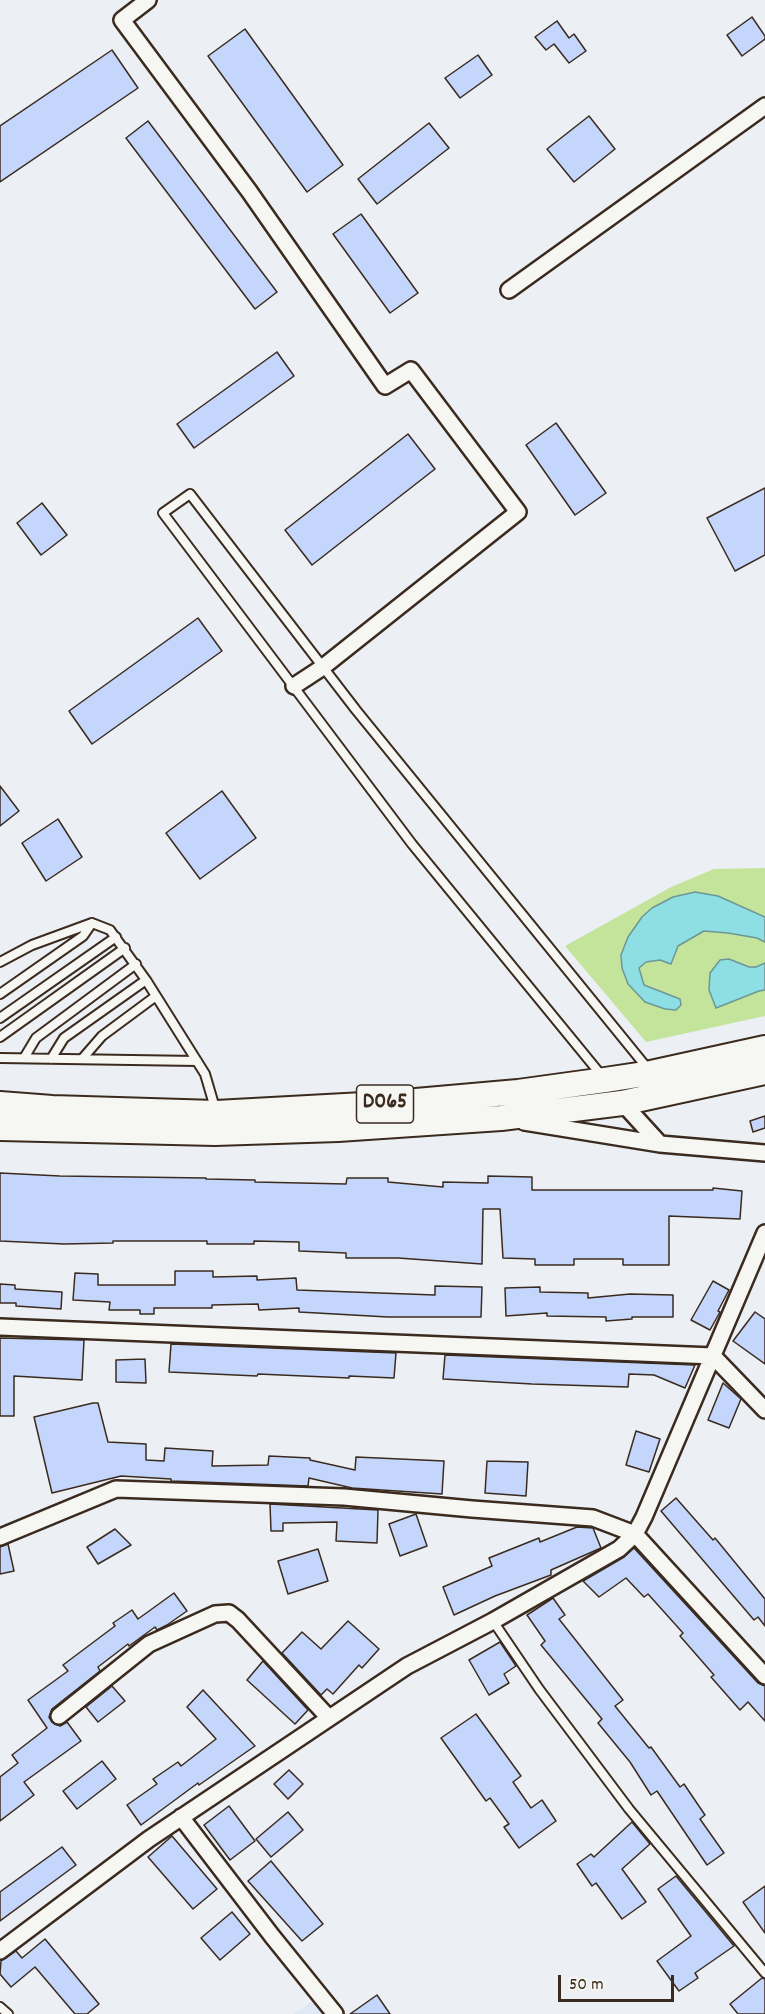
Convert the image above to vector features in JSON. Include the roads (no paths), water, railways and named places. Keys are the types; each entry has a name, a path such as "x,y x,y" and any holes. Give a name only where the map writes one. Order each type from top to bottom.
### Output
{"main road":[{"name":"D065","path":"0,1104 52,1108 216,1113 382,1104 518,1092 605,1080 651,1073 765,1048"},
{"name":"D065","path":"0,1128 215,1133 338,1129 501,1118 622,1103 765,1072"}],"street":[{"path":"148,0 122,20 249,191 385,386 411,369 518,512 323,667 294,687"},
{"path":"509,290 765,106"},
{"path":"605,1080 622,1103 660,1144"},
{"path":"501,1118 660,1144 765,1154"},
{"path":"0,1951 181,1817 407,1666 493,1621 619,1550 635,1534 765,1233"},
{"path":"0,1327 713,1356 765,1410"},
{"path":"0,1537 117,1489 344,1497 593,1518 635,1534 765,1676"},
{"path":"59,1716 149,1644 215,1614 229,1613 329,1718"},
{"path":"181,1817 335,2014"}],"lane":[{"path":"605,1080 412,844 163,513 189,494 323,667 651,1073"},
{"path":"0,994 84,936 92,923"},
{"path":"0,962 32,945 92,923 110,930 136,964 205,1074 216,1113"},
{"path":"0,1018 116,937"},
{"path":"0,1037 125,948"},
{"path":"24,1058 36,1038 136,964"},
{"path":"51,1059 64,1038 146,981"},
{"path":"82,1059 102,1036 156,996"},
{"path":"0,1058 197,1061"},
{"path":"493,1621 539,1689 629,1809 765,1973"},
{"path":"0,2007 8,2014"}],"water":[{"path":"695,892 718,896 765,917 765,942 757,938 704,931 678,946 671,964 660,960 646,962 639,968 644,985 680,999 681,1005 676,1010 645,1002 628,984 622,968 621,955 628,937 642,917 652,908 673,897"},
{"path":"729,959 749,967 765,963 765,990 716,1008 709,990 710,973 720,960"}]}
